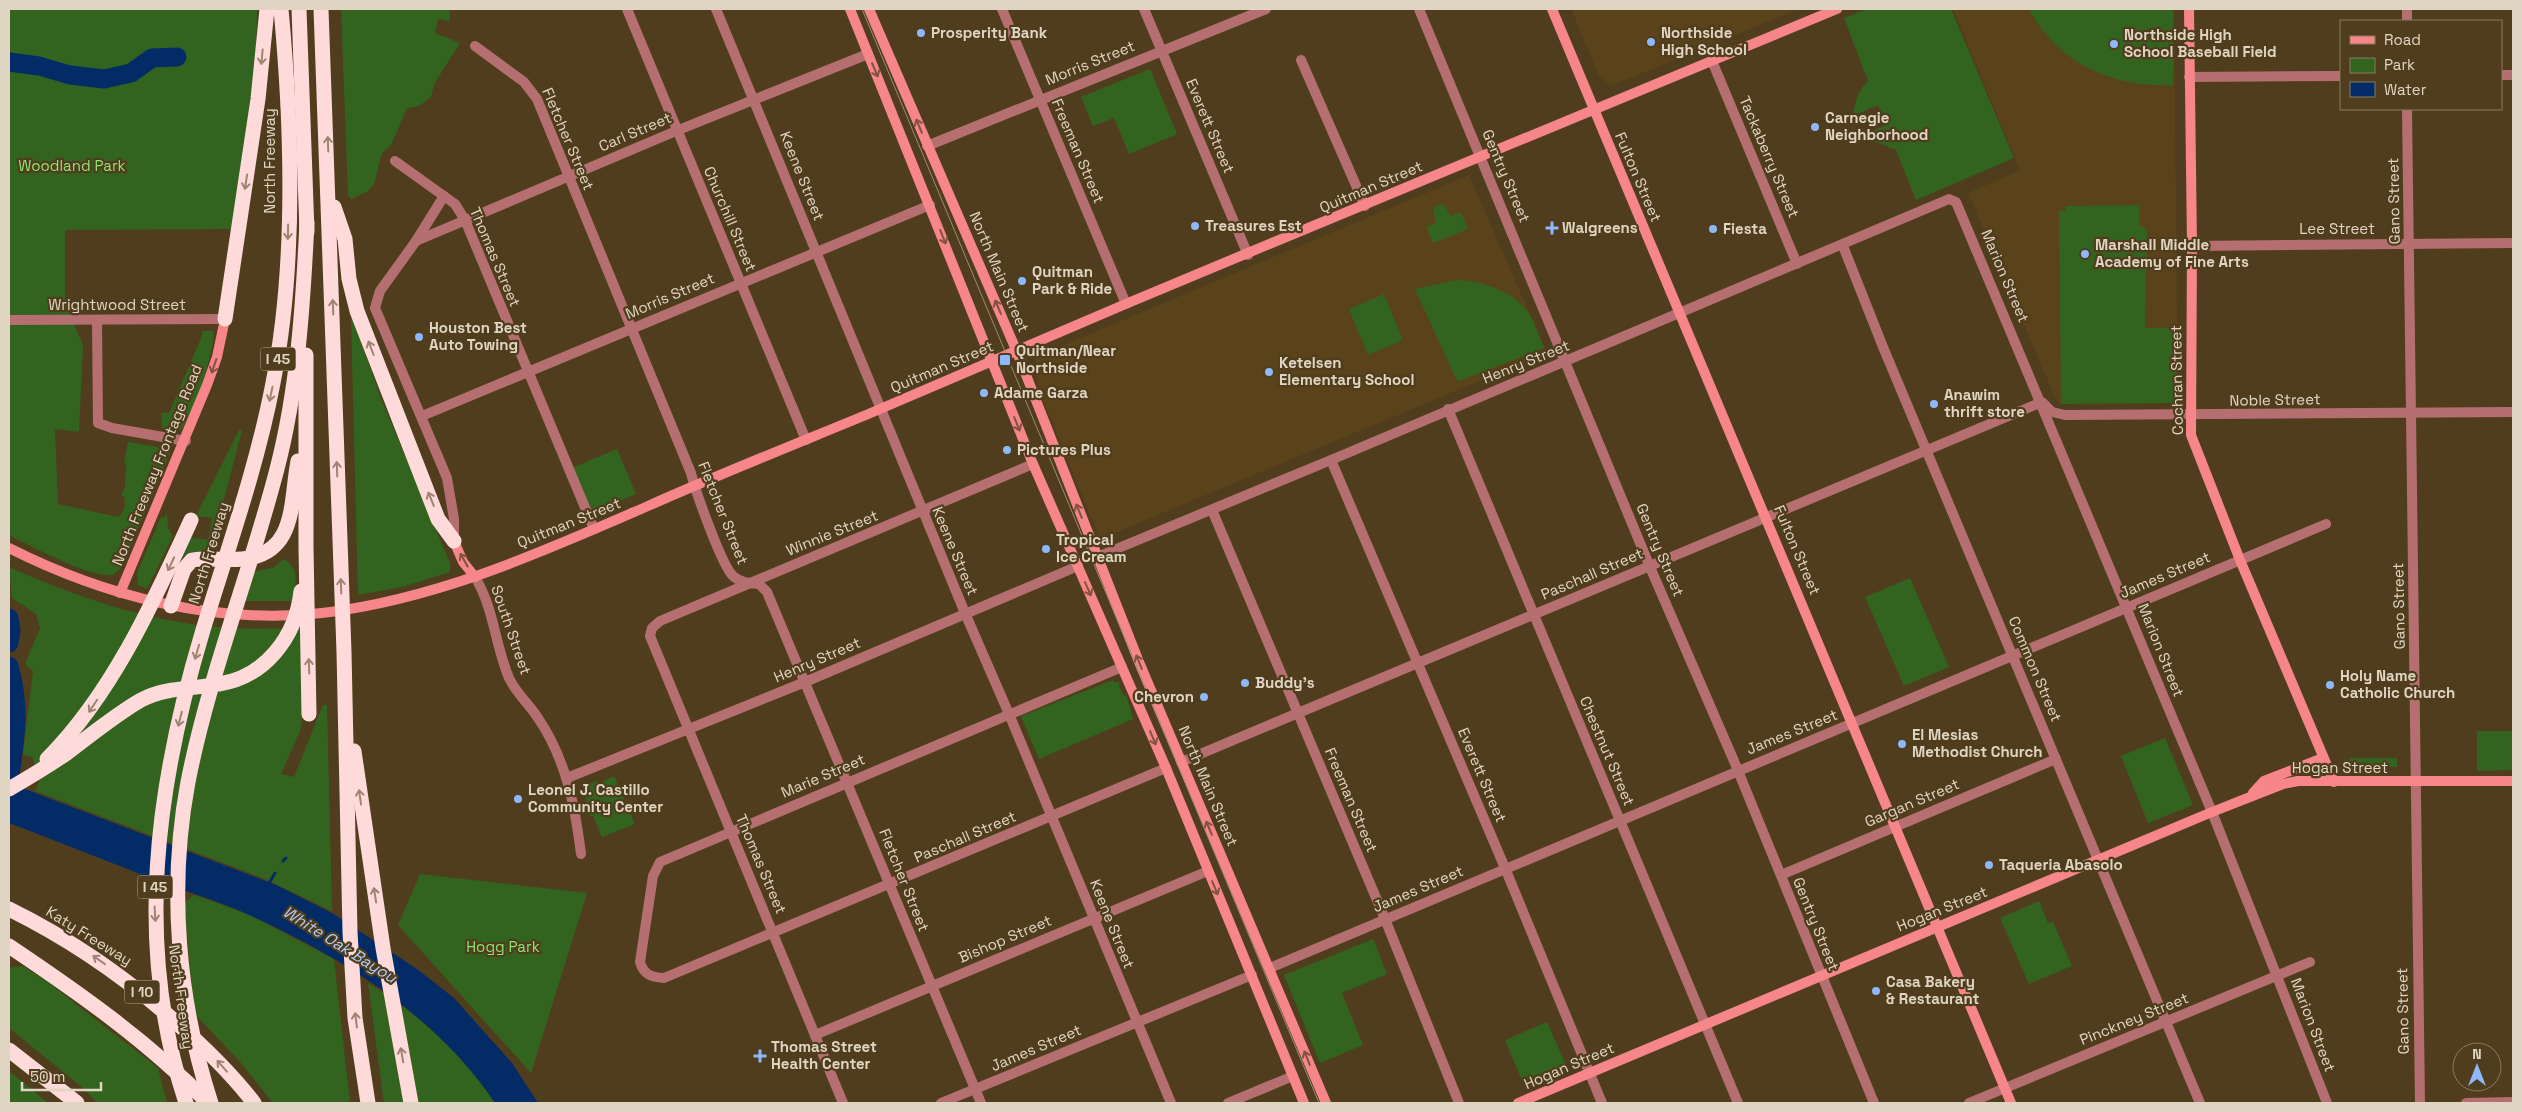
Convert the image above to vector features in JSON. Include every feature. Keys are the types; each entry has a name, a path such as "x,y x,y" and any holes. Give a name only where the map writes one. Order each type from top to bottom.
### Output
{"highway":[{"path":"225,319 257,108 267,9"},
{"name":"North Freeway","path":"186,1103 173,1065 157,959 154,903 158,847 165,788 178,725 203,632 235,530 271,393 286,296 287,105 281,9"},
{"path":"300,9 307,222 305,425 309,714"},
{"path":"322,9 344,652 347,845 354,1001 368,1103"},
{"path":"329,193 345,239 349,279 357,311 438,519 454,542"},
{"path":"209,1103 185,991 179,915 181,847 188,783 203,718 261,526 284,442 294,383 303,295 307,222"},
{"path":"171,606 184,569 192,560 244,559 268,553 277,546 284,535 288,519 305,425"},
{"path":"9,789 47,758 67,738 99,697 168,570 191,520"},
{"path":"9,789 65,754 142,700 162,692 221,684 240,679 270,659 288,634 301,596 306,547"},
{"path":"344,652 367,845 383,948 411,1103"},
{"name":"Katy Freeway","path":"9,909 52,930 134,985 213,1057 254,1103"},
{"path":"9,946 64,982 129,1033 184,1079 209,1103"},
{"path":"9,1050 77,1103"}],"main road":[{"path":"850,9 1033,464 1166,768 1304,1103"},
{"name":"North Main Street","path":"868,9 1017,352 1181,762 1326,1103"},
{"name":"Fulton Street","path":"1552,9 1768,518 2011,1103"},
{"name":"Quitman Street","path":"9,548 56,572 120,593 171,606 243,615 316,614 404,599 475,577 594,529 1017,352 1126,304 1837,9"},
{"name":"Cochran Street","path":"2189,9 2192,246 2190,416 2193,441 2240,560 2334,782"},
{"name":"North Freeway Frontage Road","path":"120,593 186,441 217,357 225,319"},
{"name":"South Street","path":"454,542 464,562 475,577"},
{"path":"2250,796 2264,781 2323,758"},
{"name":"Hogan Street","path":"1518,1103 2250,796 2292,782 2513,782"}],"street":[{"name":"Churchill Street","path":"627,9 676,131 806,440"},
{"name":"Keene Street","path":"716,9 965,614 1009,714 1171,1103"},
{"name":"Freeman Street","path":"1002,9 1126,304"},
{"name":"Everett Street","path":"1144,9 1248,254"},
{"name":"Morris Street","path":"927,146 1266,9"},
{"name":"Gentry Street","path":"1419,9 1482,156 1650,566 1738,770 1874,1103"},
{"name":"Fletcher Street","path":"475,46 531,88 632,329 731,575 748,583 759,584 766,592 848,782 981,1103"},
{"name":"Carl Street","path":"416,241 676,131 868,54"},
{"path":"1301,60 1365,206"},
{"name":"Tackaberry Street","path":"1712,61 1797,264"},
{"path":"2189,77 2340,76"},
{"name":"Gano Street","path":"2407,110 2420,1103"},
{"name":"Thomas Street","path":"395,161 455,204 465,220 594,529"},
{"path":"416,241 444,196"},
{"name":"Henry Street","path":"1097,556 1332,460 1949,200 1956,202 1961,210"},
{"name":"Morris Street","path":"422,416 529,373 741,282 817,254 930,205"},
{"name":"Marion Street","path":"1961,210 2128,607 2278,975 2327,1103"},
{"name":"South Street","path":"416,241 380,291 375,308 447,478 454,519 454,542"},
{"name":"Lee Street","path":"2192,246 2513,243"},
{"name":"Common Street","path":"1843,246 2200,1103"},
{"name":"Wrightwood Street","path":"9,320 225,319"},
{"path":"97,320 98,423 112,428 186,441"},
{"name":"Noble Street","path":"2042,402 2052,412 2060,415 2190,416 2513,412"},
{"name":"Paschall Street","path":"1181,762 2042,402"},
{"name":"Chestnut Street","path":"1448,410 1738,1103"},
{"name":"Everett Street","path":"1332,460 1505,868 1602,1103"},
{"name":"Winnie Street","path":"650,636 652,628 660,621 923,512 1033,464"},
{"name":"Freeman Street","path":"1212,510 1385,919 1459,1103"},
{"name":"James Street","path":"1270,968 2326,524"},
{"name":"Henry Street","path":"567,778 805,682 1078,566"},
{"name":"South Street","path":"475,577 488,602 509,678 538,718 567,778 576,807 581,854"},
{"name":"Thomas Street","path":"650,636 843,1103"},
{"name":"Marie Street","path":"664,978 651,977 643,971 640,962 656,868 660,862 669,856 1122,667"},
{"name":"Gargan Street","path":"1781,875 2056,759"},
{"name":"Paschall Street","path":"664,978 1166,768"},
{"name":"Bishop Street","path":"815,1035 1208,871"},
{"name":"Pinckney Street","path":"1969,1103 2310,962"},
{"name":"James Street","path":"941,1103 1252,975"},
{"path":"1228,1103 1293,1076"},
{"path":"2466,1103 2513,1102"}],"shaded area":[{"name":"Northside High School","path":"1571,9 1799,9 1611,86 1599,76"},
{"name":"Marshall Middle Academy of Fine Arts","path":"1953,9 2174,9 2178,403 2061,404 2056,400 1968,193 2020,170"},
{"name":"Ketelsen Elementary School","path":"1469,175 1547,353 1100,539 1038,388 1035,357"}],"green space":[{"name":"Woodland Park","path":"9,9 257,9 256,61 234,229 65,230 65,304 83,345 79,432 55,429 58,504 118,517 124,510 125,505 124,496 121,495 125,487 126,464 124,463 128,442 157,447 170,453 122,567 113,575 103,575 76,567 9,535"},
{"path":"341,9 450,9 449,21 438,19 435,33 460,43 434,84 431,97 419,106 407,108 391,145 382,153 374,184 367,192 351,199 348,195"},
{"path":"1867,9 1951,9 2014,158 1916,200 1896,150 1860,136 1886,125 1878,105 1853,116 1858,97 1868,81 1844,18"},
{"name":"Northside High School Baseball Field","path":"2029,9 2173,9 2173,85 2129,82 2089,69 2071,58 2055,44 2041,28"},
{"path":"1150,69 1177,134 1129,154 1114,118 1093,126 1081,97"},
{"path":"1440,204 1444,205 1451,216 1461,212 1468,229 1433,243 1426,227 1436,223 1433,209"},
{"path":"2139,205 2139,225 2147,230 2145,328 2178,328 2178,403 2061,404 2059,211 2066,211 2066,206"},
{"path":"1457,280 1477,282 1496,288 1514,298 1528,312 1544,348 1459,381 1456,379 1415,289"},
{"path":"1384,294 1403,340 1368,355 1349,309"},
{"path":"351,319 353,319 382,401 450,563 450,572 402,587 358,595"},
{"path":"202,331 213,331 214,337 209,361 197,397 181,430 174,431 162,428 161,413 169,413 202,336"},
{"path":"239,430 242,431 210,551 191,552 181,558 186,537 208,540 212,518 196,516"},
{"path":"617,449 636,494 592,513 572,468"},
{"path":"167,513 168,528 173,536 147,589 138,585 137,573 161,517 164,518"},
{"path":"284,559 295,572 296,583 293,601 243,601 252,572 273,568"},
{"path":"9,567 111,606 163,619 228,628 304,628 304,707 300,731 281,774 294,777 323,705 327,705 332,911 265,879 35,791 39,782 33,758 23,754 33,671 25,664 40,628 36,614 12,598"},
{"path":"1910,578 1949,667 1904,686 1865,597"},
{"path":"1113,680 1114,682 1120,682 1119,686 1124,696 1126,695 1133,719 1039,759 1021,716"},
{"path":"2477,731 2513,731 2513,770 2477,771"},
{"path":"2165,738 2193,805 2148,823 2121,756"},
{"path":"2351,758 2397,758 2397,767 2347,767 2347,761"},
{"path":"614,776 635,824 602,837 593,816 590,816 583,787 596,781 600,783"},
{"name":"Hogg Park","path":"420,874 587,893 531,1073 398,925"},
{"path":"194,895 248,914 334,959 350,1103 273,1103 241,1063 194,1013 184,903"},
{"path":"2039,901 2048,923 2053,922 2072,966 2029,984 2000,918"},
{"path":"1373,939 1387,974 1342,993 1363,1045 1320,1063 1284,975"},
{"path":"23,966 49,983 158,1068 167,1103 98,1103 77,1083 9,1028 9,968"},
{"path":"368,983 405,1008 438,1036 468,1068 495,1103 384,1103"},
{"path":"1547,1022 1566,1065 1523,1083 1505,1040"},
{"path":"9,1071 48,1103 9,1103"}],"water":[{"name":"White Oak Bayou","path":"9,783 276,885 332,913 417,969 454,998 512,1063 538,1103 495,1103 472,1072 446,1043 417,1017 386,992 319,950 228,906 160,882 9,823"}],"waterway":[{"path":"9,62 39,66 70,75 104,79 131,73 152,58 177,57"},
{"path":"9,618 11,631 9,643"},
{"path":"9,666 13,681 16,710 15,738 9,782"},
{"path":"283,861 286,858"},
{"path":"268,885 275,873"}],"tram line":[{"path":"862,9 1319,1103"}],"place":[{"name":"Prosperity Bank","path":"921,33"},
{"name":"Northside High School","path":"1651,42"},
{"name":"Northside High School Baseball Field","path":"2114,44"},
{"name":"Carnegie Neighborhood","path":"1815,127"},
{"name":"Treasures Est","path":"1195,226"},
{"name":"Walgreens","path":"1552,228"},
{"name":"Fiesta","path":"1713,229"},
{"name":"Marshall Middle Academy of Fine Arts","path":"2085,254"},
{"name":"Quitman Park & Ride","path":"1022,281"},
{"name":"Houston Best Auto Towing","path":"419,337"},
{"name":"Quitman/Near Northside","path":"1005,360"},
{"name":"Ketelsen Elementary School","path":"1269,372"},
{"name":"Adame Garza","path":"984,393"},
{"name":"Anawim thrift store","path":"1934,404"},
{"name":"Pictures Plus","path":"1007,450"},
{"name":"Tropical Ice Cream","path":"1046,549"},
{"name":"Buddy's","path":"1245,683"},
{"name":"Holy Name Catholic Church","path":"2330,685"},
{"name":"Chevron","path":"1204,697"},
{"name":"El Mesias Methodist Church","path":"1902,744"},
{"name":"Leonel J. Castillo Community Center","path":"518,799"},
{"name":"Taqueria Abasolo","path":"1989,865"},
{"name":"Casa Bakery & Restaurant","path":"1876,991"},
{"name":"Thomas Street Health Center","path":"760,1056"}]}
